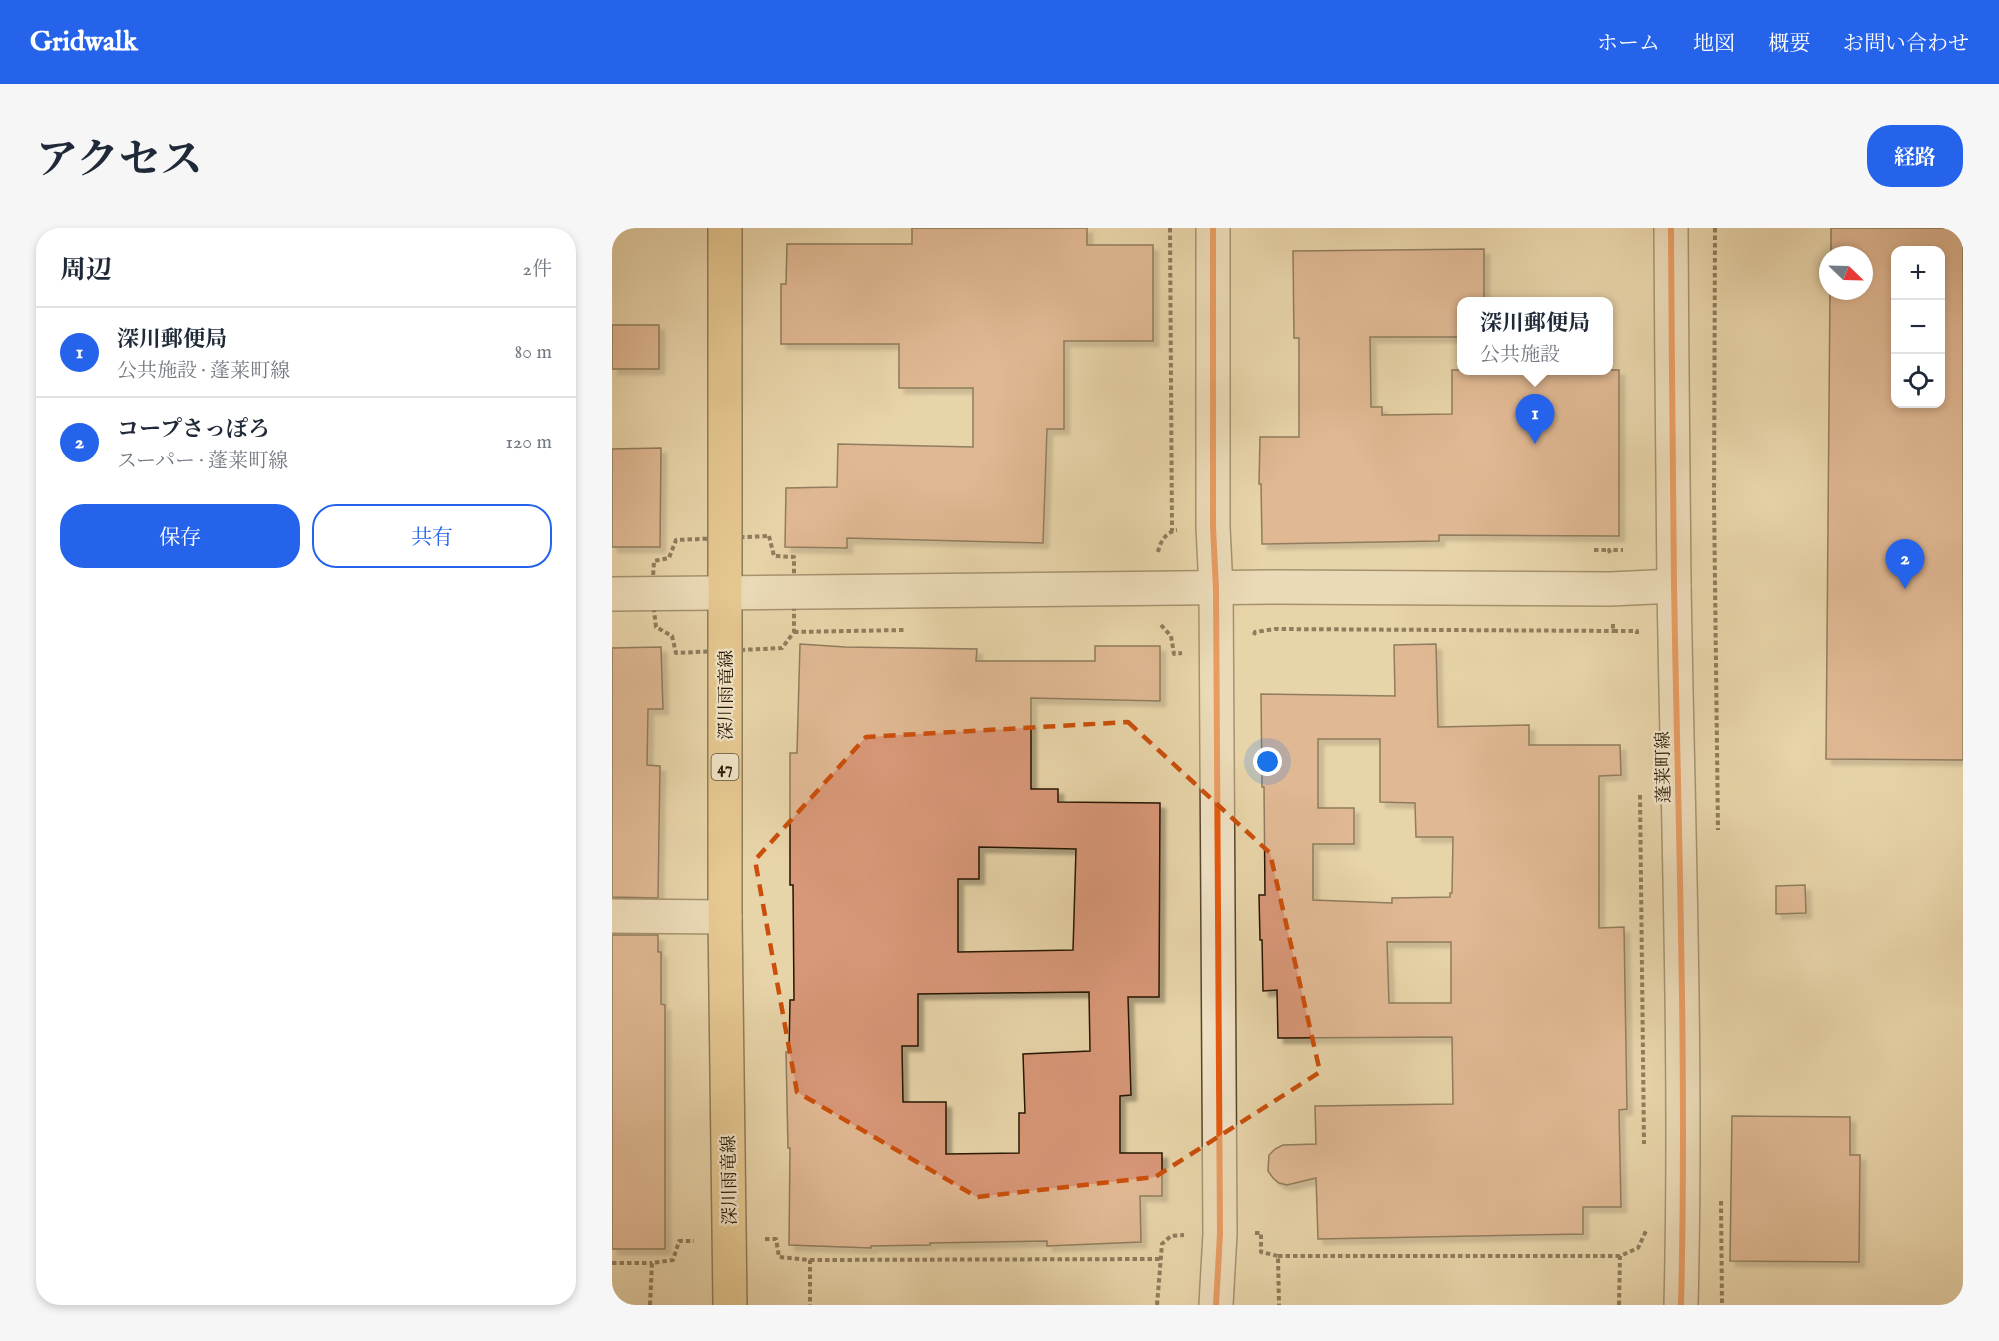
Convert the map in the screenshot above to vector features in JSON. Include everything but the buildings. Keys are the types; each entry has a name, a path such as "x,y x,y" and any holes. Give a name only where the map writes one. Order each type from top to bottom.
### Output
{"main road":[{"name":"深川雨竜線","path":"725,228 725,917 730,1305"}],"street":[{"path":"1213,228 1213,527 1216,589 1220,1234 1216,1305"},
{"name":"蓬莱町線","path":"1671,228 1674,586 1682,920 1681,1305"},
{"path":"612,594 1277,587 1610,589 1674,586"},
{"path":"612,916 725,917"}],"path":[{"path":"1170,228 1172,531"},
{"path":"1715,228 1714,512 1718,832"},
{"path":"1613,631 1610,550 1628,550"},
{"path":"1275,629 1637,631 1638,643"},
{"path":"1640,787 1644,1147"},
{"path":"1721,1193 1722,1305"},
{"path":"1278,1256 1620,1256"},
{"path":"810,1260 1161,1259"},
{"path":"612,1263 652,1263"}],"highlighted area":[{"path":"1128,722 1270,853 1320,1072 1155,1177 977,1197 797,1092 755,860 866,737"}],"cycle path":[{"path":"1213,228 1213,527 1216,589 1220,1234 1216,1305"},
{"path":"1671,228 1673,540 1683,1125 1681,1305"}],"place":[{"name":"深川郵便局","path":"1535,444"},
{"name":"コープさっぽろ","path":"1905,589"}]}
